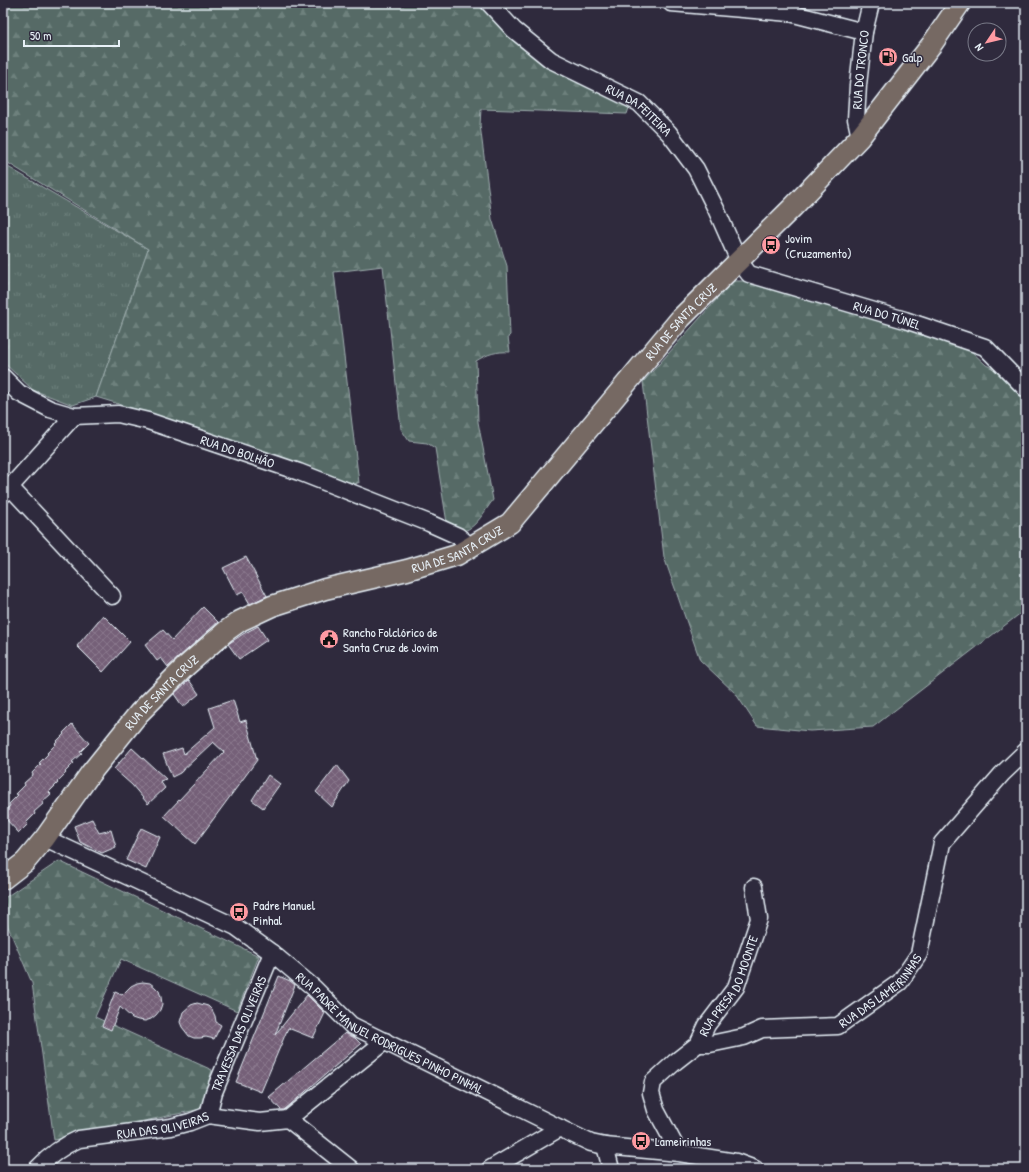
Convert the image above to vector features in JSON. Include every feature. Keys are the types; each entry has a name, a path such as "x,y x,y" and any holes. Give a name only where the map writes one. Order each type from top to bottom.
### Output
{"main road":[{"name":"RUA DE SANTA CRUZ","path":"3,879 25,862 45,838 90,774 139,713 186,666 226,631 240,622 272,606 324,589 407,570 457,555 510,523 681,318 793,207 860,137 932,44 960,3"}],"street":[{"name":"RUA DA FEITEIRA","path":"489,3 514,30 551,60 639,103 669,133 696,169 739,261"},
{"path":"671,3 790,13 864,32"},
{"name":"RUA DO TRONCO","path":"860,137 856,119 864,32 871,3"},
{"name":"RUA DO TÚNEL","path":"739,261 749,274 905,320 985,347 1026,389"},
{"name":"RUA DO BOLHÃO","path":"3,377 19,393 50,409 74,416 118,414 148,421 299,472 429,523 458,536 469,548"},
{"path":"74,416 7,491 112,596"},
{"name":"RUA DAS LAMEIRINHAS","path":"698,1044 710,1044 744,1037 762,1029 838,1026 900,982 919,954 942,843 1002,774 1026,751"},
{"name":"RUA PADRE MANUEL RODRIGUES PINHO PINHAL","path":"45,838 236,927 272,953 314,988 351,1025 591,1143 605,1146 679,1153 709,1163 736,1162 755,1169"},
{"name":"RUA PRESA DO MOONTE","path":"679,1153 656,1110 651,1093 653,1082 698,1044 707,1025 736,987 759,919 754,887"},
{"name":"TRAVESSA DAS OLIVEIRAS","path":"208,1115 214,1092 272,953"},
{"path":"351,1169 288,1119 385,1041"},
{"name":"RUA DAS OLIVEIRAS","path":"37,1169 47,1158 68,1143 79,1139 171,1127 208,1115 260,1122 288,1119"},
{"path":"490,1169 560,1128"},
{"path":"605,1146 611,1169"}],"green space":[{"path":"3,3 500,3 519,41 629,108 627,114 481,109 480,125 492,219 507,266 510,335 508,337 510,352 501,352 484,356 476,361 478,422 493,500 473,526 464,531 448,529 435,448 427,443 409,441 401,429 383,266 334,272 359,483 357,482 357,484 316,473 203,430 96,397 148,249 3,160"},
{"path":"3,164 148,249 96,397 73,405 33,390 3,362"},
{"path":"733,281 753,281 886,321 896,326 970,350 986,365 1000,372 1026,401 1026,609 873,727 810,731 757,726 736,694 700,660 664,557 643,382"},
{"path":"59,861 259,956 237,1011 121,959 95,1017 212,1070 201,1109 54,1140 32,983 3,915 3,899"}],"building":[{"path":"246,557 267,596 250,604 243,592 237,595 223,568"},
{"path":"203,607 218,622 168,667 161,658 157,661 145,645 163,630 172,640"},
{"path":"103,615 130,642 103,672 77,646"},
{"path":"258,626 267,640 239,659 228,644"},
{"path":"189,680 199,694 183,707 174,694"},
{"path":"233,700 240,722 246,720 257,760 195,844 164,816 224,752 213,742 180,773 172,777 163,754 182,748 184,754 215,727 209,708"},
{"path":"72,724 89,743 80,752 82,753 72,762 74,763 49,792 51,794 42,802 43,804 34,812 35,814 26,823 28,824 19,833 3,816 3,812 10,806 9,804 18,795 16,794 25,785 24,783 33,775 32,773 41,764 39,763"},
{"path":"132,748 166,779 160,781 165,788 148,804 132,785 114,769"},
{"path":"337,765 349,781 332,807 316,792"},
{"path":"268,775 280,784 263,808 252,800"},
{"path":"92,819 99,833 111,830 116,847 102,853 80,842 74,826"},
{"path":"141,828 160,837 146,869 126,860"},
{"path":"279,976 295,985 275,1035 307,995 325,1013 313,1038 288,1028 261,1092 236,1082"},
{"path":"143,982 150,983 159,991 162,1004 156,1015 145,1021 138,1020 132,1018 120,1007 111,1030 102,1026 115,992 122,995 131,986"},
{"path":"197,1003 208,1006 215,1016 216,1022 221,1025 214,1039 206,1037 194,1038 189,1036 182,1027 180,1022 183,1012 191,1005"},
{"path":"345,1033 355,1038 361,1044 284,1110 281,1110 269,1097"}],"place":[{"name":"Galp","path":"888,57"},
{"name":"Jovim (Cruzamento)","path":"771,245"},
{"name":"Rancho Folclórico de Santa Cruz de Jovim","path":"329,639"},
{"name":"Padre Manuel Pinhal","path":"239,912"},
{"name":"Lameirinhas","path":"641,1141"}]}
